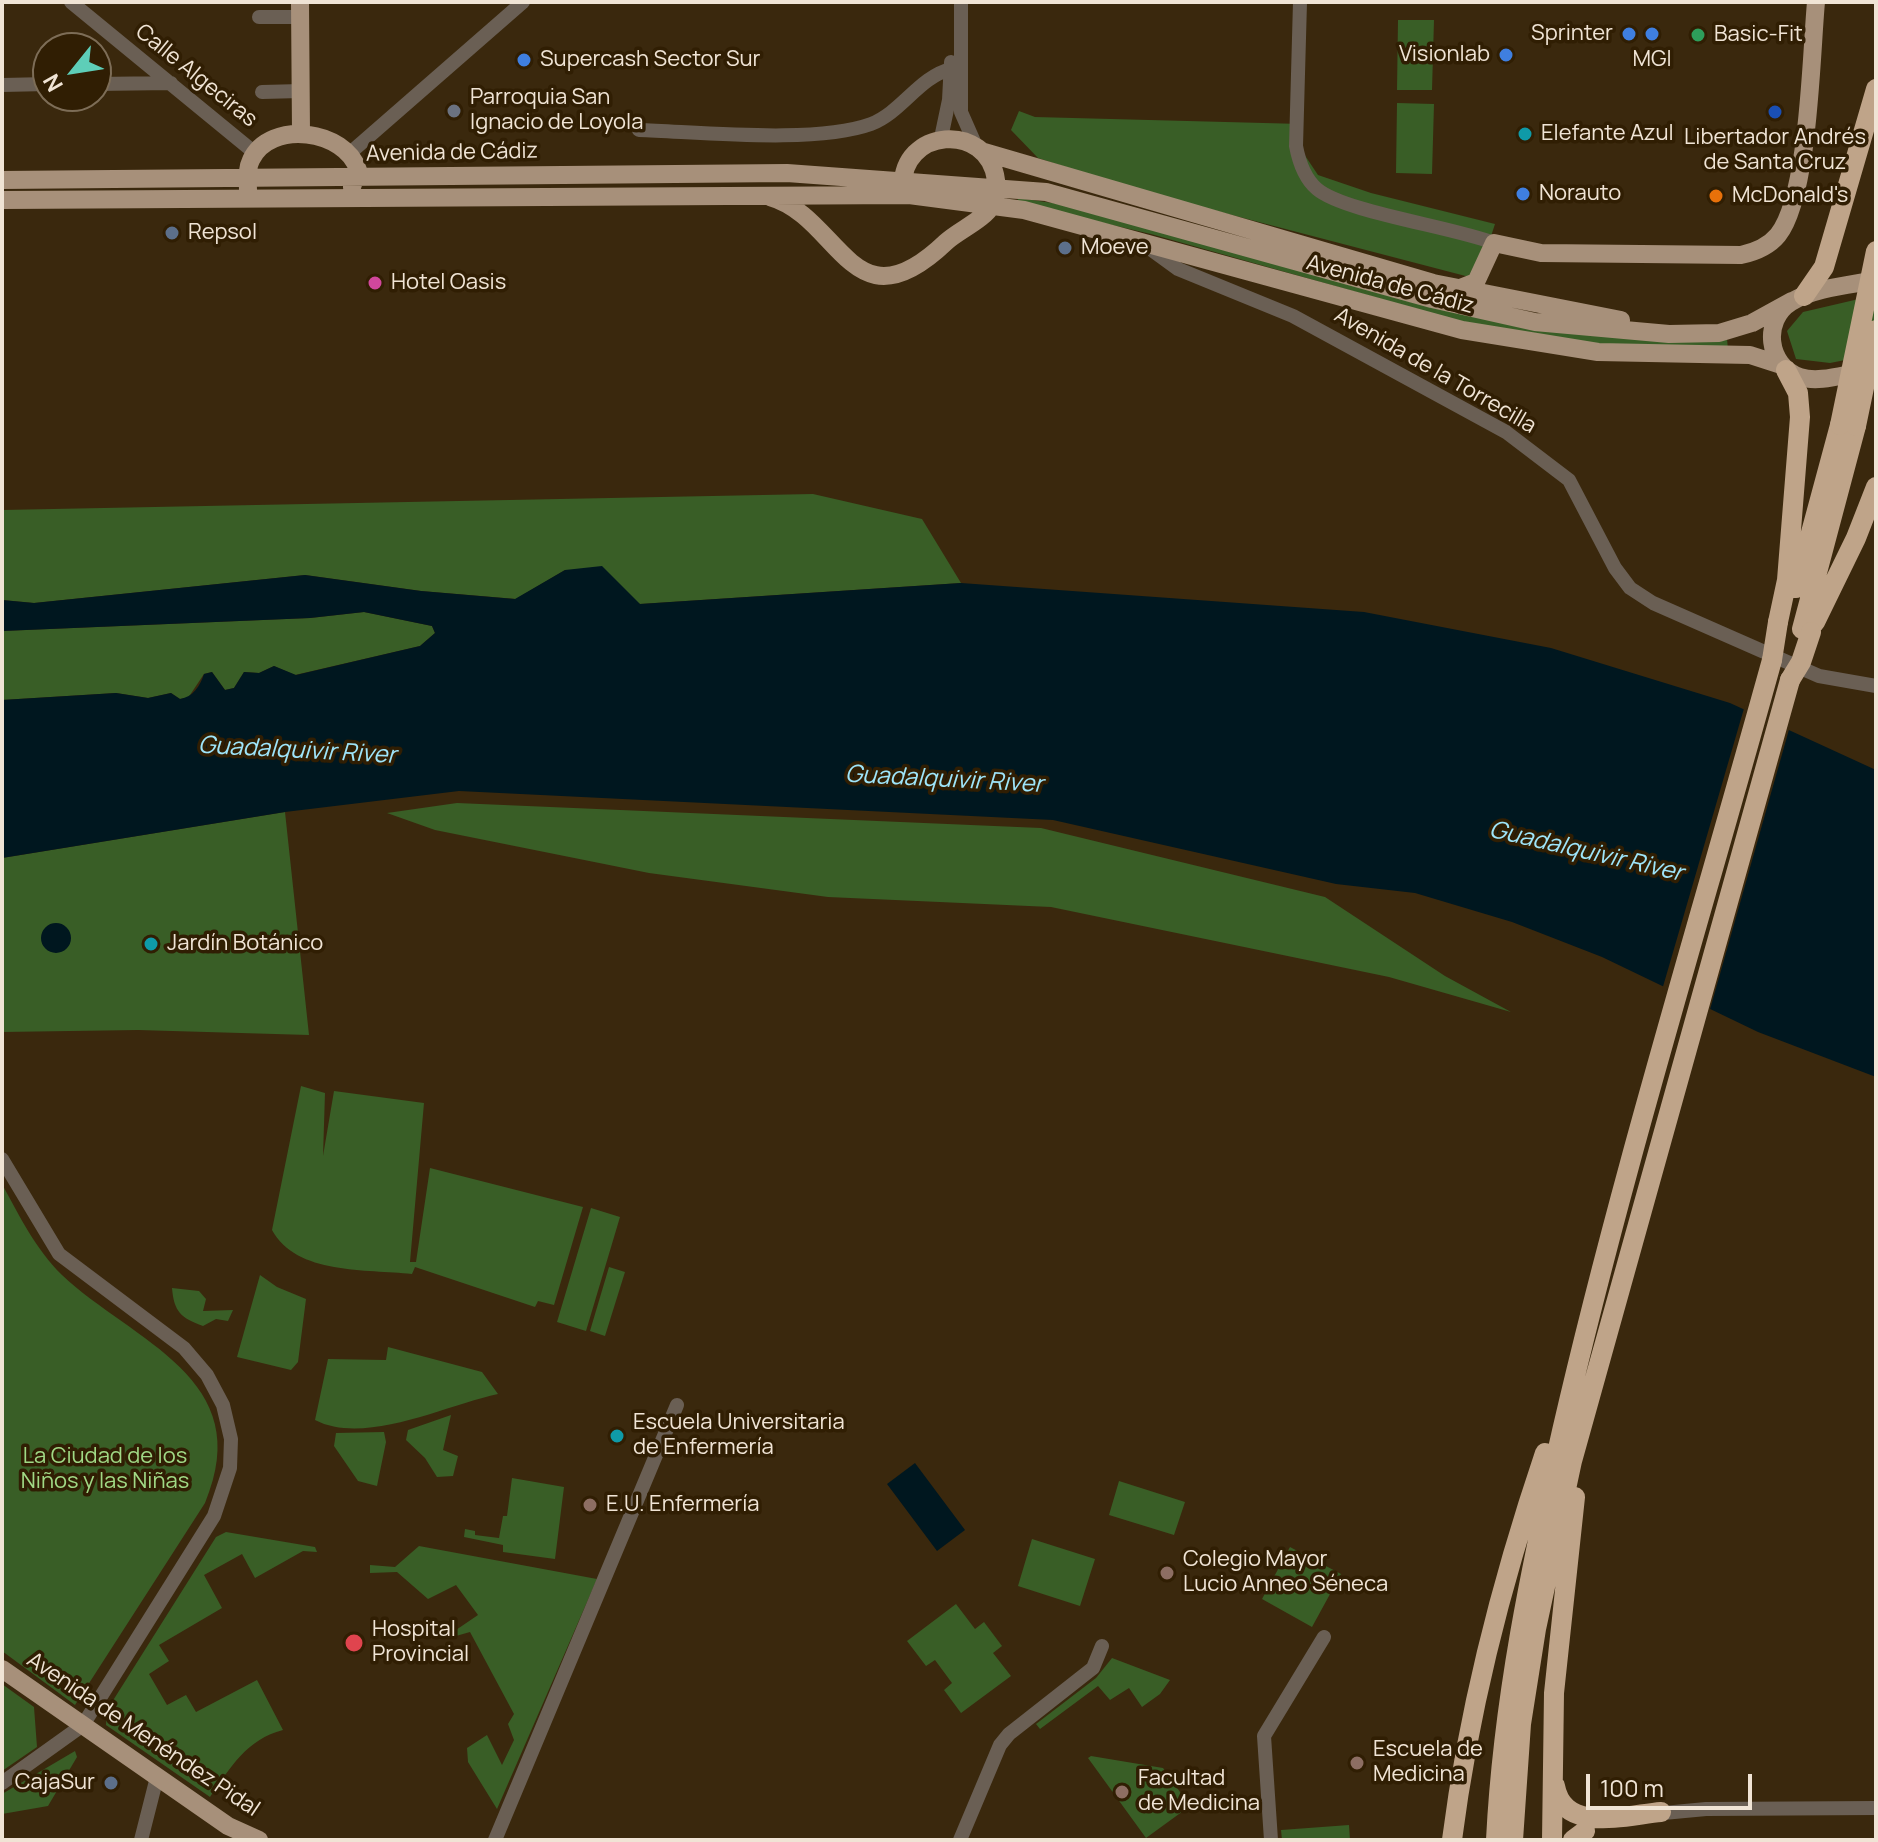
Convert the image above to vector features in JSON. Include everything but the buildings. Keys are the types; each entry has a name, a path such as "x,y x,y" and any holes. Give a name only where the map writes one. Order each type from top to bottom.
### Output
{"highway":[{"path":"1798,299 1824,267 1876,89"},
{"path":"1848,426 1876,251"},
{"path":"1513,1840 1521,1724 1536,1629 1564,1492 1790,680 1794,627 1876,330"},
{"path":"1784,367 1798,393 1800,417 1787,580 1794,627"},
{"path":"1496,1840 1506,1713 1519,1632 1569,1393 1660,1051 1772,660 1794,627 1832,581 1856,538 1876,487"},
{"path":"1856,538 1876,525"},
{"path":"1452,1840 1461,1771 1497,1608 1519,1532 1569,1393"},
{"path":"1555,1840 1554,1693 1573,1511 1586,1441 1587,1413"},
{"path":"1554,1782 1563,1807 1580,1816 1661,1812"}],"main road":[{"path":"1493,252 1741,255 1753,252 1777,236 1794,197 1802,153 1816,2"},
{"path":"300,9 301,133"},
{"path":"248,189 250,161 267,143 301,133 330,141 350,153 358,179 348,188 297,189 275,197"},
{"path":"855,176 941,138 956,138 985,155 995,195"},
{"path":"906,187 917,151"},
{"name":"Avenida de Cádiz","path":"985,155 1046,192 1510,317 1629,331 1719,333 1752,323 1798,299 1876,280"},
{"name":"Avenida de Cádiz","path":"985,155 1458,289 1630,322 1719,333"},
{"name":"Avenida de Cádiz","path":"2,200 248,189 358,179 772,173 855,176 906,187 995,195 1046,192"},
{"name":"Avenida de Cádiz","path":"2,180 248,189 275,197 759,194 906,187"},
{"name":"Avenida de Cádiz","path":"759,194 780,200 797,210 851,264 871,273 889,275 921,264 995,195"},
{"name":"Avenida de Cádiz","path":"995,195 1462,330 1598,352 1750,355 1815,379 1876,369"},
{"name":"Avenida de Cádiz","path":"1194,233 1231,238 1265,235"},
{"path":"1458,289 1476,282 1493,252"},
{"path":"1493,252 1491,274 1495,288 1518,302"},
{"path":"1784,367 1773,347 1773,328 1779,314 1798,299"},
{"name":"Avenida de Menéndez Pidal","path":"2,1669 228,1826 259,1840"}],"street":[{"name":"Calle Algeciras","path":"71,2 255,153"},
{"path":"350,153 523,2"},
{"path":"941,138 946,124 954,2"},
{"path":"961,2 961,112 985,155"},
{"path":"1300,2 1296,146 1300,165 1316,188 1337,200 1455,229 1493,252"},
{"path":"259,17 300,9"},
{"path":"639,130 836,132 887,116 933,75 951,69"},
{"path":"112,84 171,83"},
{"path":"2,85 32,84"},
{"path":"262,92 301,91"},
{"name":"Avenida de la Torrecilla","path":"1139,239 1178,269 1274,307 1494,424 1563,474 1576,489 1615,568 1630,588 1653,603 1819,676 1876,686"},
{"path":"2,1159 59,1254 184,1348 207,1375 223,1405 231,1439 230,1468 214,1516 83,1725 2,1783"},
{"path":"495,1840 536,1734 677,1405"},
{"path":"1271,1840 1264,1736 1324,1637"},
{"path":"960,1840 1000,1745 1009,1734 1093,1668 1102,1646"},
{"path":"141,1840 157,1777"},
{"path":"1555,1840 1661,1812 1876,1808"}],"green space":[{"path":"1398,20 1434,20 1432,90 1397,90"},
{"path":"1397,103 1434,104 1432,174 1396,173"},
{"path":"1019,111 1035,117 1302,124 1302,151 1318,175 1371,193 1495,224 1477,279 1140,191 1038,158 1011,130"},
{"path":"1018,198 1073,206 1532,329 1657,341 1727,339 1728,349 1623,348 1480,327 1151,234 1017,203"},
{"path":"1876,295 1876,354 1830,363 1796,359 1787,331 1803,312"},
{"path":"813,494 922,519 961,583 640,604 565,570 516,599 421,591 305,575 34,603 2,600 2,510"},
{"path":"364,612 432,626 435,633 420,646 295,675 274,666 259,673 244,672 234,688 225,690 212,672 204,674 188,698 180,699 171,693 148,698 116,693 2,700 2,631 310,618"},
{"path":"457,803 1041,828 1325,897 1445,976 1511,1012 1389,977 1051,907 828,897 649,873 435,830 387,813"},
{"name":"Jardín Botánico","path":"285,812 309,1035 138,1030 2,1032 2,858"},
{"path":"301,1086 325,1093 323,1156 334,1091 424,1103 410,1262 416,1262 430,1168 583,1207 554,1305 538,1301 535,1307 415,1267 412,1274 334,1267 298,1255 283,1245 272,1230"},
{"name":"La Ciudad de los Niños y las Niñas","path":"2,1184 52,1265 180,1367 202,1394 215,1424 217,1460 205,1503 75,1705 2,1651"},
{"path":"591,1208 620,1217 586,1331 557,1322"},
{"path":"609,1267 625,1272 605,1336 590,1331"},
{"path":"260,1275 277,1287 306,1299 298,1362 291,1370 237,1357"},
{"path":"172,1288 199,1291 206,1299 203,1311 233,1310 228,1321 216,1319 203,1326 189,1320 177,1308"},
{"path":"388,1347 482,1372 498,1394 381,1426 335,1427 315,1420 328,1359 386,1360"},
{"path":"451,1415 443,1450 458,1456 453,1476 437,1477 425,1458 406,1440 408,1430"},
{"path":"384,1432 386,1442 377,1486 358,1481 334,1446 336,1433"},
{"path":"512,1478 564,1487 555,1559 503,1552 503,1545 464,1537 465,1529 475,1531 475,1535 499,1538 503,1516 507,1516"},
{"path":"1119,1481 1185,1502 1174,1535 1109,1515"},
{"path":"226,1532 315,1547 317,1552 303,1551 255,1578 242,1554 204,1575 222,1608 159,1645 169,1661 149,1674 167,1705 186,1695 196,1712 257,1680 283,1730 270,1734 249,1748 232,1765 210,1797 106,1725 107,1710 216,1537"},
{"path":"1032,1539 1095,1559 1080,1606 1018,1586"},
{"path":"419,1546 597,1579 497,1809 468,1762 467,1748 487,1735 502,1765 514,1740 508,1724 514,1714 470,1632 456,1636 453,1632 478,1615 456,1585 428,1599 397,1572 370,1573 370,1565 395,1567"},
{"path":"1290,1547 1341,1574 1312,1627 1262,1599"},
{"path":"956,1604 975,1629 984,1622 1002,1646 993,1653 1011,1676 961,1713 944,1690 952,1683 935,1660 926,1666 907,1641"},
{"path":"1112,1658 1170,1680 1160,1694 1142,1707 1129,1688 1110,1700 1098,1686 1040,1729 1036,1724 1096,1678"},
{"path":"2,1684 34,1707 37,1747 2,1771"},
{"path":"75,1751 77,1757 48,1806 2,1814 2,1794"},
{"path":"1088,1758 1163,1768 1190,1806 1146,1838"},
{"path":"1349,1825 1350,1840 1282,1840 1281,1830"}],"water":[{"name":"Guadalquivir River","path":"602,566 640,604 961,583 1364,612 1551,648 1730,703 1876,770 1876,1077 1758,1032 1602,957 1512,922 1415,893 1336,884 1053,820 459,791 285,812 2,858 2,700 116,693 148,698 171,693 180,699 195,690 204,674 212,672 225,690 234,688 244,672 259,673 274,666 296,675 420,646 435,633 432,626 364,612 310,618 2,631 2,600 34,603 305,575 421,591 515,599 565,570"},
{"path":"56,923 67,927 71,938 67,949 56,953 45,949 41,938 45,927"},
{"path":"915,1463 965,1530 937,1551 887,1484"}],"pier":[{"path":"1745,705 1790,726 1709,1013 1662,990"}],"place":[{"name":"Sprinter","path":"1629,34"},
{"name":"MGI","path":"1652,34"},
{"name":"Basic-Fit","path":"1698,35"},
{"name":"Visionlab","path":"1506,55"},
{"name":"Supercash Sector Sur","path":"524,60"},
{"name":"Parroquia San Ignacio de Loyola","path":"454,111"},
{"name":"Libertador Andrés de Santa Cruz","path":"1775,112"},
{"name":"Elefante Azul","path":"1525,134"},
{"name":"Norauto","path":"1523,194"},
{"name":"McDonald's","path":"1716,196"},
{"name":"Repsol","path":"172,233"},
{"name":"Moeve","path":"1065,248"},
{"name":"Hotel Oasis","path":"375,283"},
{"name":"Jardín Botánico","path":"151,944"},
{"name":"Escuela Universitaria de Enfermería","path":"617,1436"},
{"name":"E.U. Enfermería","path":"590,1505"},
{"name":"Colegio Mayor Lucio Anneo Séneca","path":"1167,1573"},
{"name":"Hospital Provincial","path":"354,1643"},
{"name":"Escuela de Medicina","path":"1357,1763"},
{"name":"CajaSur","path":"111,1783"},
{"name":"Facultad de Medicina","path":"1122,1792"}]}
